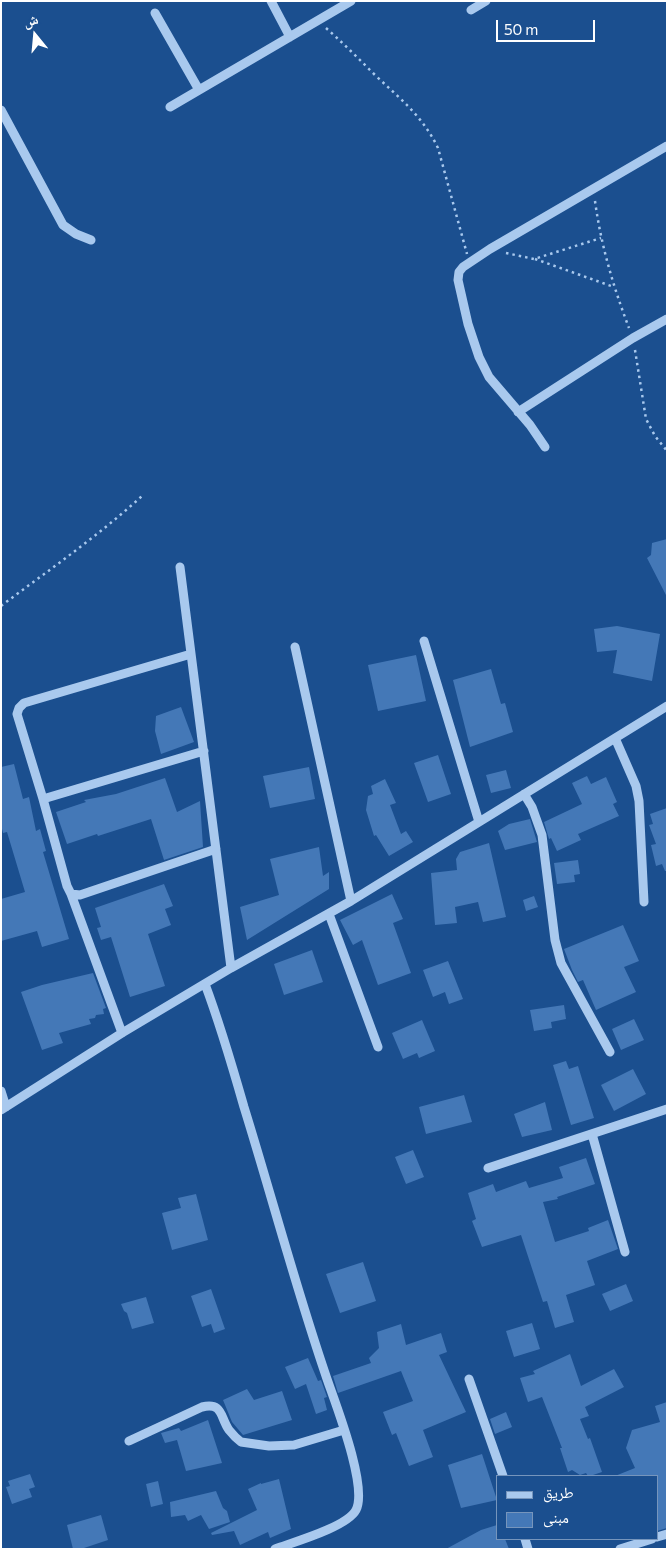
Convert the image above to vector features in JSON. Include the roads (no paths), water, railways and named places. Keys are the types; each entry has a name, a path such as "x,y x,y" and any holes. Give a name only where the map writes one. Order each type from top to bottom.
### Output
{"street":[{"path":"271,1 290,37"},
{"path":"170,107 317,21 338,4 351,1"},
{"path":"471,10 486,1"},
{"path":"156,13 200,90"},
{"path":"1,110 63,225 76,234 91,240"},
{"path":"545,447 530,425 489,377 479,357 458,280 459,272 463,267 490,249 667,146"},
{"path":"518,412 633,338 667,319"},
{"path":"180,567 231,968"},
{"path":"424,640 479,822"},
{"path":"295,647 351,901"},
{"path":"122,1034 71,894 66,886 43,799 17,714 19,708 24,703 191,654"},
{"path":"1,1091 4,1108 231,968 351,901 667,706"},
{"path":"615,738 636,786 639,801 644,902"},
{"path":"43,799 204,751"},
{"path":"524,794 532,806 542,835 555,940 561,963 610,1052"},
{"path":"71,894 80,895 216,849"},
{"path":"329,914 378,1047"},
{"path":"205,984 227,1047 316,1347 357,1473 359,1492 356,1510 345,1521 332,1528 275,1549"},
{"path":"488,1168 667,1110"},
{"path":"592,1134 625,1252"},
{"path":"469,1379 503,1475"},
{"path":"129,1441 202,1407 211,1405 218,1408 229,1430 241,1442 248,1444 269,1446 294,1445 344,1430"},
{"path":"620,1549 649,1540"}]}
